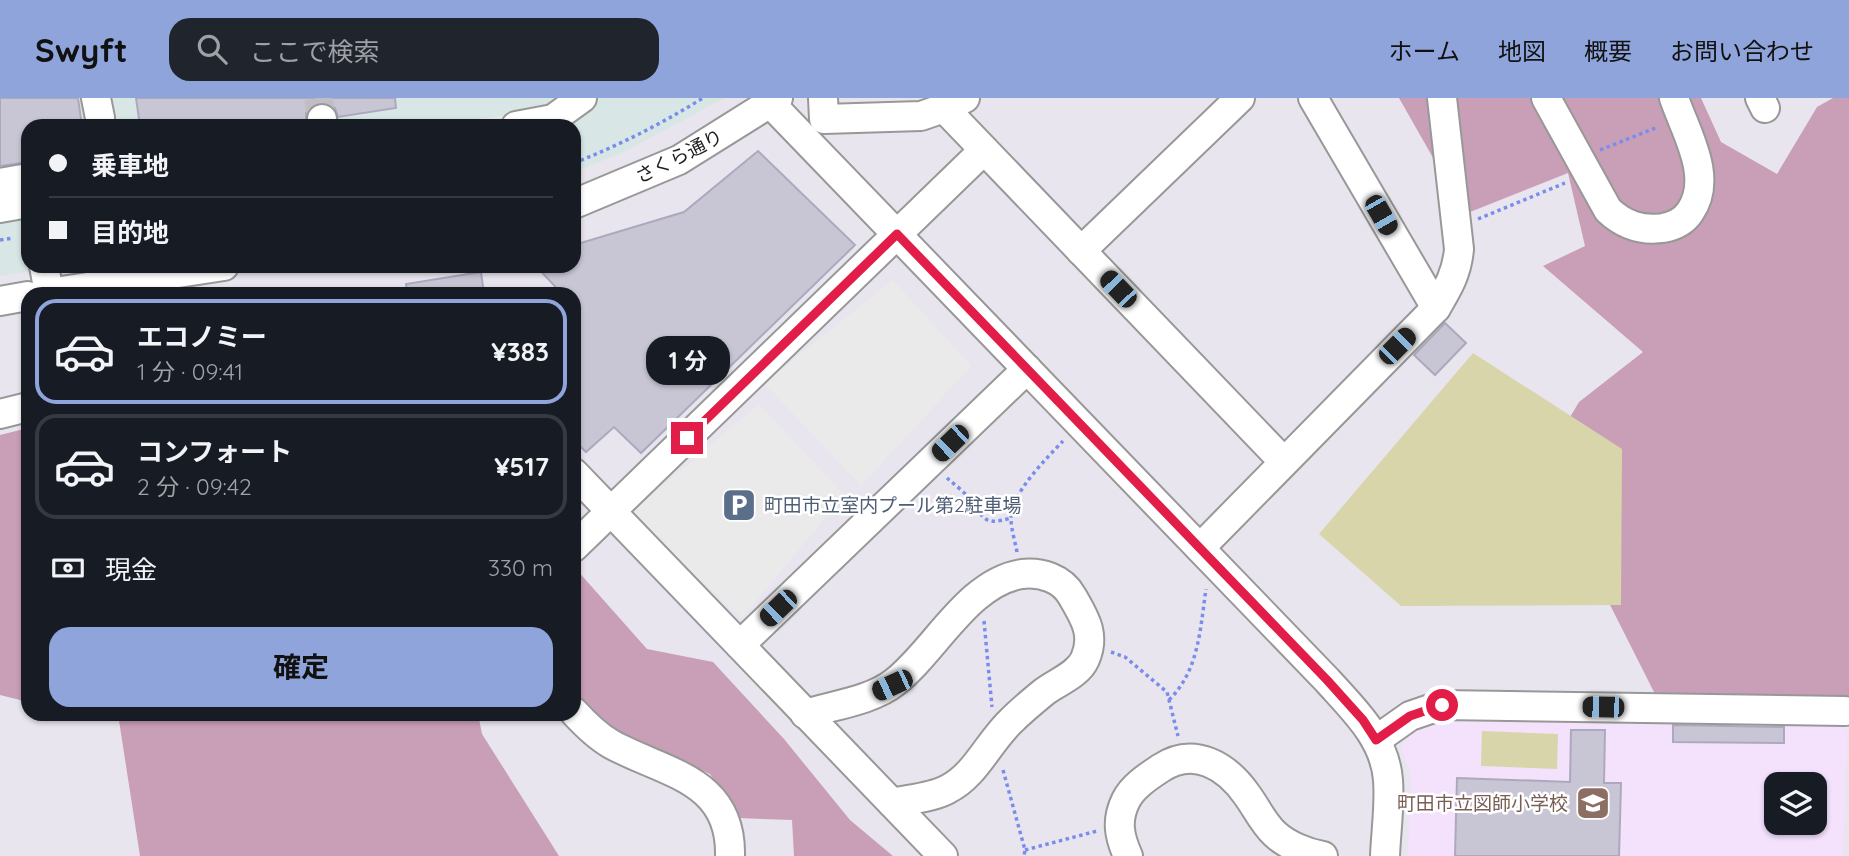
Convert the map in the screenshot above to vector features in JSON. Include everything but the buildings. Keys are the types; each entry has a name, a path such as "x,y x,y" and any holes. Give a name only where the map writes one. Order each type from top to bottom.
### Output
{"street":[{"path":"553,119 582,98"},
{"path":"823,98 824,119 921,116 954,103 984,150 1283,461"},
{"path":"1081,251 1240,98"},
{"path":"1313,98 1436,308"},
{"path":"1205,553 1283,461 1436,308 1456,274 1459,249 1442,98"},
{"path":"1546,98 1608,209 1621,222 1653,229 1672,227 1687,217 1697,202 1701,184 1699,166 1670,111"},
{"path":"775,101 897,234 1363,720 1376,740 1386,767 1388,781 1385,856"},
{"name":"さくら通り","path":"581,201 679,160 775,101"},
{"path":"581,540 984,150"},
{"path":"0,183 21,179"},
{"path":"0,208 21,204"},
{"path":"41,287 163,273"},
{"path":"0,301 21,294"},
{"path":"740,645 1027,369"},
{"path":"0,414 21,409"},
{"path":"581,481 943,856"},
{"path":"806,714 871,695 892,685 924,656 963,610 992,586 1021,574 1040,574 1067,587 1089,626 1089,644 1084,662 1011,721 964,779 946,791 892,803"},
{"path":"1376,740 1410,716 1442,705 1845,711"},
{"path":"581,720 610,743 684,776 704,791 722,814 730,841 730,856"},
{"path":"1128,856 1121,841 1119,825 1120,812 1128,795 1148,776 1167,764 1181,758 1196,758 1212,762 1226,772 1246,793 1275,834 1291,845 1322,856"}],"path":[{"path":"581,160 655,127 703,98"},
{"path":"1598,151 1670,111"},
{"path":"1478,219 1575,179"},
{"path":"0,240 13,238"},
{"path":"1021,574 1011,517 1023,489 1042,463 1080,424"},
{"path":"930,461 973,503 976,512 986,520 1000,521 1011,517"},
{"path":"1169,700 1183,687 1194,664 1205,553"},
{"path":"1089,644 1125,657 1167,692 1175,719 1181,758"},
{"path":"1025,850 1119,825"}],"shaded area":[{"path":"0,98 725,98 622,153 581,169 581,119 21,119 21,272 0,276"},
{"path":"1399,98 1701,98 1721,142 1777,174 1817,107 1833,98 1849,98 1849,702 1656,696 1602,589 1545,459 1579,402 1643,352 1543,266 1585,246 1568,173 1465,214"},
{"path":"507,115 508,119 482,119"},
{"path":"893,280 971,366 861,486 764,383"},
{"path":"1473,353 1622,449 1621,605 1401,606 1319,534"},
{"name":"町田市立室内プール第2駐車場","path":"759,404 844,495 742,618 630,514"},
{"path":"21,430 21,700 0,695 0,435"},
{"path":"581,575 647,649 713,662 784,739 850,820 893,856 794,856 792,820 738,818 710,774 604,724 581,698"},
{"name":"町田市立図師小学校","path":"1449,716 1848,718 1843,856 1408,856 1411,777 1401,747 1410,734"},
{"path":"119,721 479,721 482,734 559,856 140,856"},
{"path":"1482,731 1558,734 1557,769 1481,766"}],"tunnel":[{"path":"318,98 322,119"}],"place":[{"name":"町田市立室内プール第2駐車場","path":"739,505"},
{"name":"町田市立図師小学校","path":"1593,803"}],"route":[{"path":"687,438 897,234 1327,680 1363,720 1376,740 1410,716 1442,705"}]}
